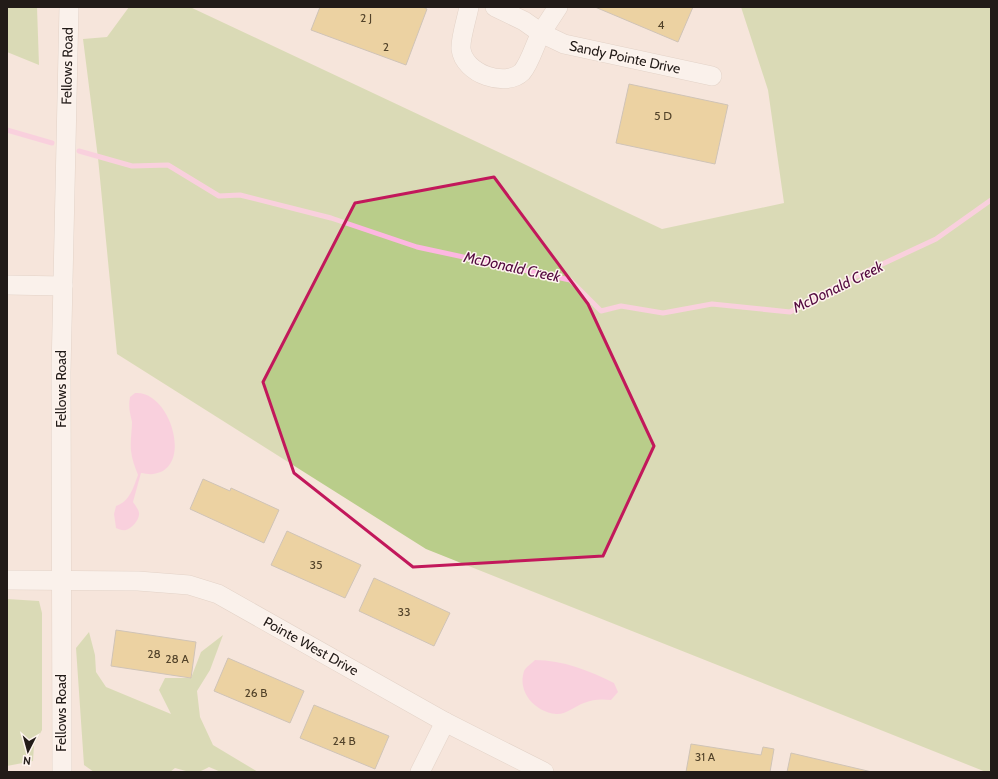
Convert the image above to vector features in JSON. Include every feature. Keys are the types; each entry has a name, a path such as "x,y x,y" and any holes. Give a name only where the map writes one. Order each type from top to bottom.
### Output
{"street":[{"name":"Fellows Road","path":"62,772 62,286 69,7"},
{"path":"469,7 461,49 466,63 476,72 496,78 508,78 521,72 528,63 541,33 558,7"},
{"name":"Sandy Pointe Drive","path":"495,7 524,21 541,33 564,44 712,76"},
{"path":"7,284 62,286"},
{"name":"Pointe West Drive","path":"7,580 138,581 190,585 218,594 445,722 544,772"},
{"path":"420,772 445,722"}],"highlighted area":[{"path":"494,177 588,304 654,446 603,556 413,567 294,473 263,382 355,203"}],"green space":[{"path":"7,7 37,7 39,65 7,52"},
{"path":"129,7 190,7 662,229 784,203 768,90 741,7 991,7 991,772 986,772 426,549 117,354 98,158 83,39 107,37"},
{"path":"7,599 39,601 42,613 42,730 34,745 33,761 7,766"},
{"path":"89,632 95,655 96,672 106,687 171,714 159,690 165,678 191,678 201,652 223,635 210,670 197,691 200,717 213,745 258,772 221,772 209,767 196,772 188,772 175,768 170,772 94,772 84,765 76,648"}],"shaded area":[{"path":"135,393 148,395 159,404 167,416 173,431 175,446 173,459 165,469 152,474 141,473 133,502 139,512 139,516 135,524 126,530 123,530 116,528 114,514 116,506 125,501 130,494 138,475 131,451 132,422 129,407 130,397"},
{"path":"535,660 556,662 586,670 614,683 618,692 611,700 601,699 591,701 560,714 548,712 535,705 530,700 523,686 524,671"}],"building":[{"path":"320,7 423,7 427,9 406,65 311,30"},
{"path":"595,7 693,7 678,42"},
{"path":"629,84 728,105 715,164 616,143"},
{"path":"203,479 230,491 231,488 279,510 264,543 190,509"},
{"path":"287,531 361,565 345,598 271,565"},
{"path":"374,578 450,613 434,646 359,611"},
{"path":"116,630 196,642 191,678 111,666"},
{"path":"228,658 304,691 290,723 214,691"},
{"path":"314,705 389,736 375,769 300,738"},
{"path":"691,744 761,755 763,747 774,749 770,772 686,772"},
{"path":"791,753 872,772 787,772"}],"waterway":[{"name":"McDonald Creek","path":"7,130 52,143"},
{"name":"McDonald Creek","path":"79,151 132,166 168,165 219,196 240,195 331,218 417,247 570,280 601,311 621,306 663,313 712,304 790,312 846,281 936,239 991,200"}]}
